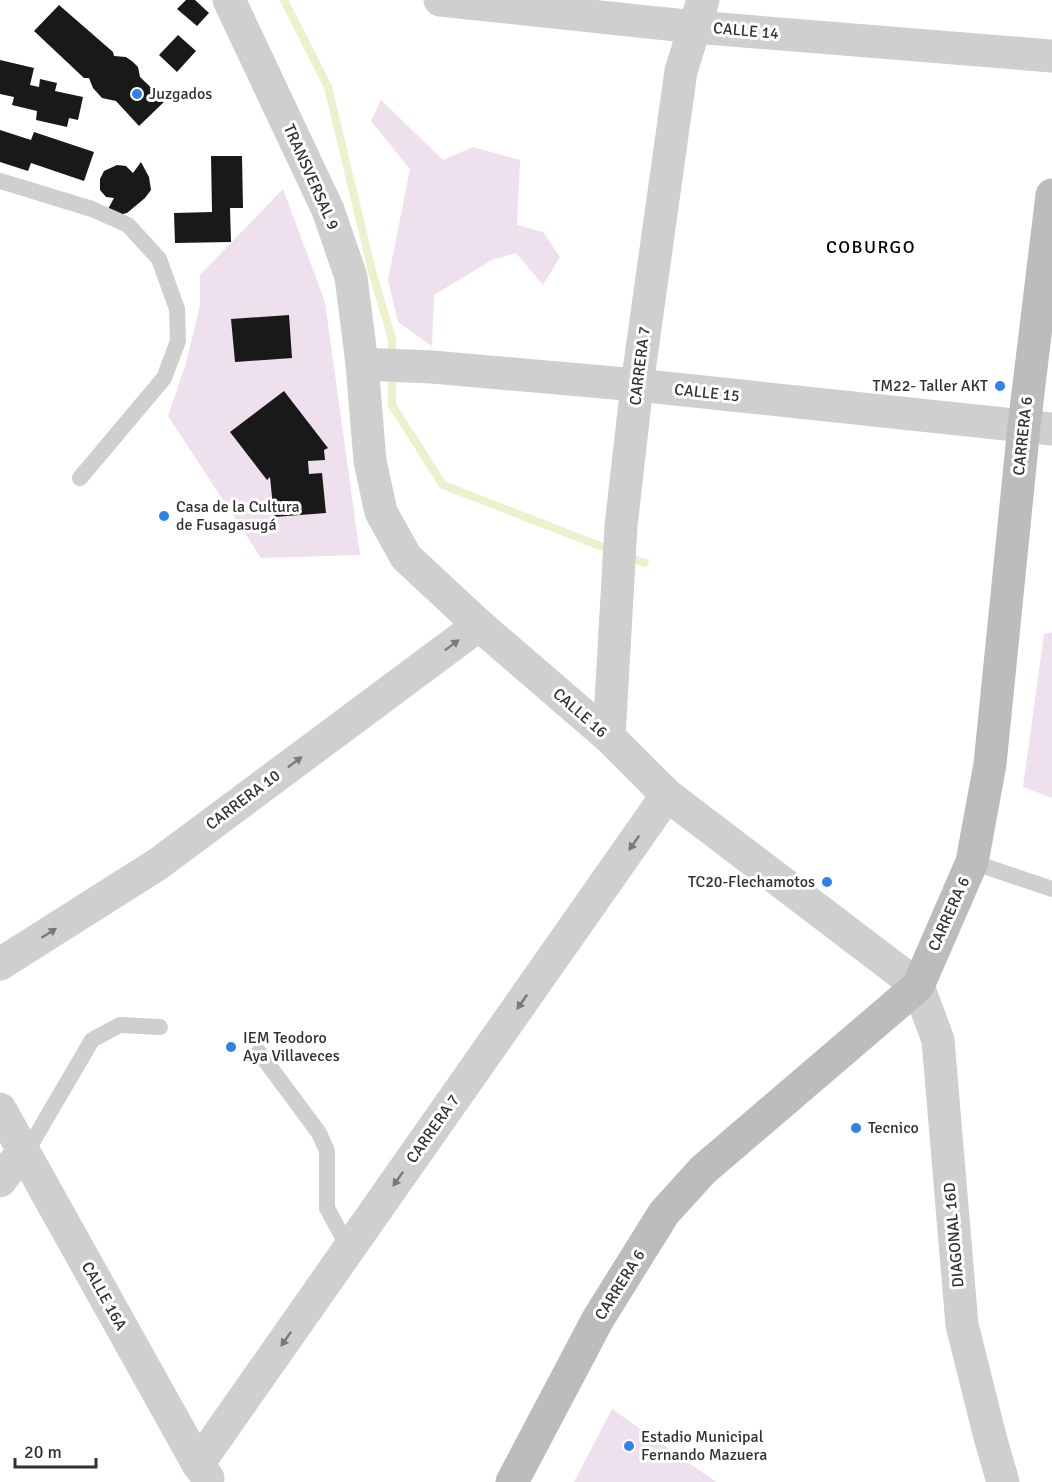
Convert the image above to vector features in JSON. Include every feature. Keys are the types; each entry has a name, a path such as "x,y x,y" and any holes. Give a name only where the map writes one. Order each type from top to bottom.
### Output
{"street":[{"name":"TRANSVERSAL 9","path":"229,0 328,210 351,277 368,364"},
{"name":"CALLE 14","path":"440,0 699,13 1052,56"},
{"name":"CARRERA 7","path":"609,737 621,526 637,385 681,71 699,13"},
{"name":"CARRERA 6","path":"512,1482 598,1319 664,1213 703,1170 918,986 972,862 990,764 1038,428 1052,195"},
{"name":"CALLE 15","path":"368,364 432,367 637,385 1038,428"},
{"name":"CALLE 16","path":"368,364 370,461 381,512 406,557 478,626 609,737 667,795 918,986"},
{"name":"CARRERA 10","path":"0,964 158,864 478,626"},
{"name":"CARRERA 7","path":"204,1473 349,1249 667,795"},
{"name":"DIAGONAL 16D","path":"918,986 938,1040 962,1325 1003,1482"},
{"name":"CALLE 16A","path":"0,1109 204,1473"},
{"path":"0,1181 23,1150"}],"lane":[{"path":"0,181 92,209 128,225 159,260 177,309 178,341 164,378 80,478"},
{"path":"972,862 1052,889"},
{"path":"23,1150 33,1141 92,1040 120,1025 160,1027"},
{"path":"259,1052 319,1133 327,1151 327,1208 349,1249"}],"shaded area":[{"path":"381,100 443,160 473,147 520,160 517,225 543,232 560,257 543,285 516,253 492,260 434,295 432,346 398,322 388,280 410,169 371,121"},
{"path":"283,189 325,302 360,555 261,558 168,416 186,363 200,305 200,275"},
{"path":"1052,632 1052,798 1023,787 1044,634"},
{"name":"Estadio Municipal Fernando Mazuera","path":"612,1409 716,1482 574,1482"}],"building":[{"path":"186,0 195,0 209,13 197,26 177,9"},
{"path":"59,5 113,52 114,56 126,57 133,62 138,67 140,77 165,101 139,126 116,101 102,98 93,88 89,78 84,78 34,31"},
{"path":"178,35 196,51 177,72 159,55"},
{"path":"0,60 34,68 30,85 39,87 40,79 57,83 55,91 83,97 78,120 69,118 67,127 36,120 37,111 12,105 14,97 0,94"},
{"path":"0,130 31,140 34,132 94,152 84,181 31,163 28,171 0,162"},
{"path":"211,156 242,156 243,208 230,208 231,242 175,243 174,213 212,212"},
{"path":"141,162 149,177 151,190 127,213 118,215 107,211 114,198 106,197 100,190 100,179 104,171 117,165 126,166 133,173"},
{"path":"289,315 292,358 235,362 231,319"},
{"path":"284,391 328,448 324,450 325,460 308,461 309,474 322,473 326,513 274,517 270,477 267,480 230,432"}],"waterway":[{"path":"284,0 328,87 372,271 392,339 392,359"},
{"path":"392,372 392,405 443,485 613,551"},
{"path":"625,556 645,563"}],"place":[{"name":"Juzgados","path":"137,94"},
{"name":"TM22- Taller AKT","path":"1000,386"},
{"name":"Casa de la Cultura de Fusagasugá","path":"164,516"},
{"name":"TC20-Flechamotos","path":"827,882"},
{"name":"IEM Teodoro Aya Villaveces","path":"231,1047"},
{"name":"Tecnico","path":"856,1128"},
{"name":"Estadio Municipal Fernando Mazuera","path":"629,1446"}],"district":[{"name":"COBURGO","path":"871,247"}]}
